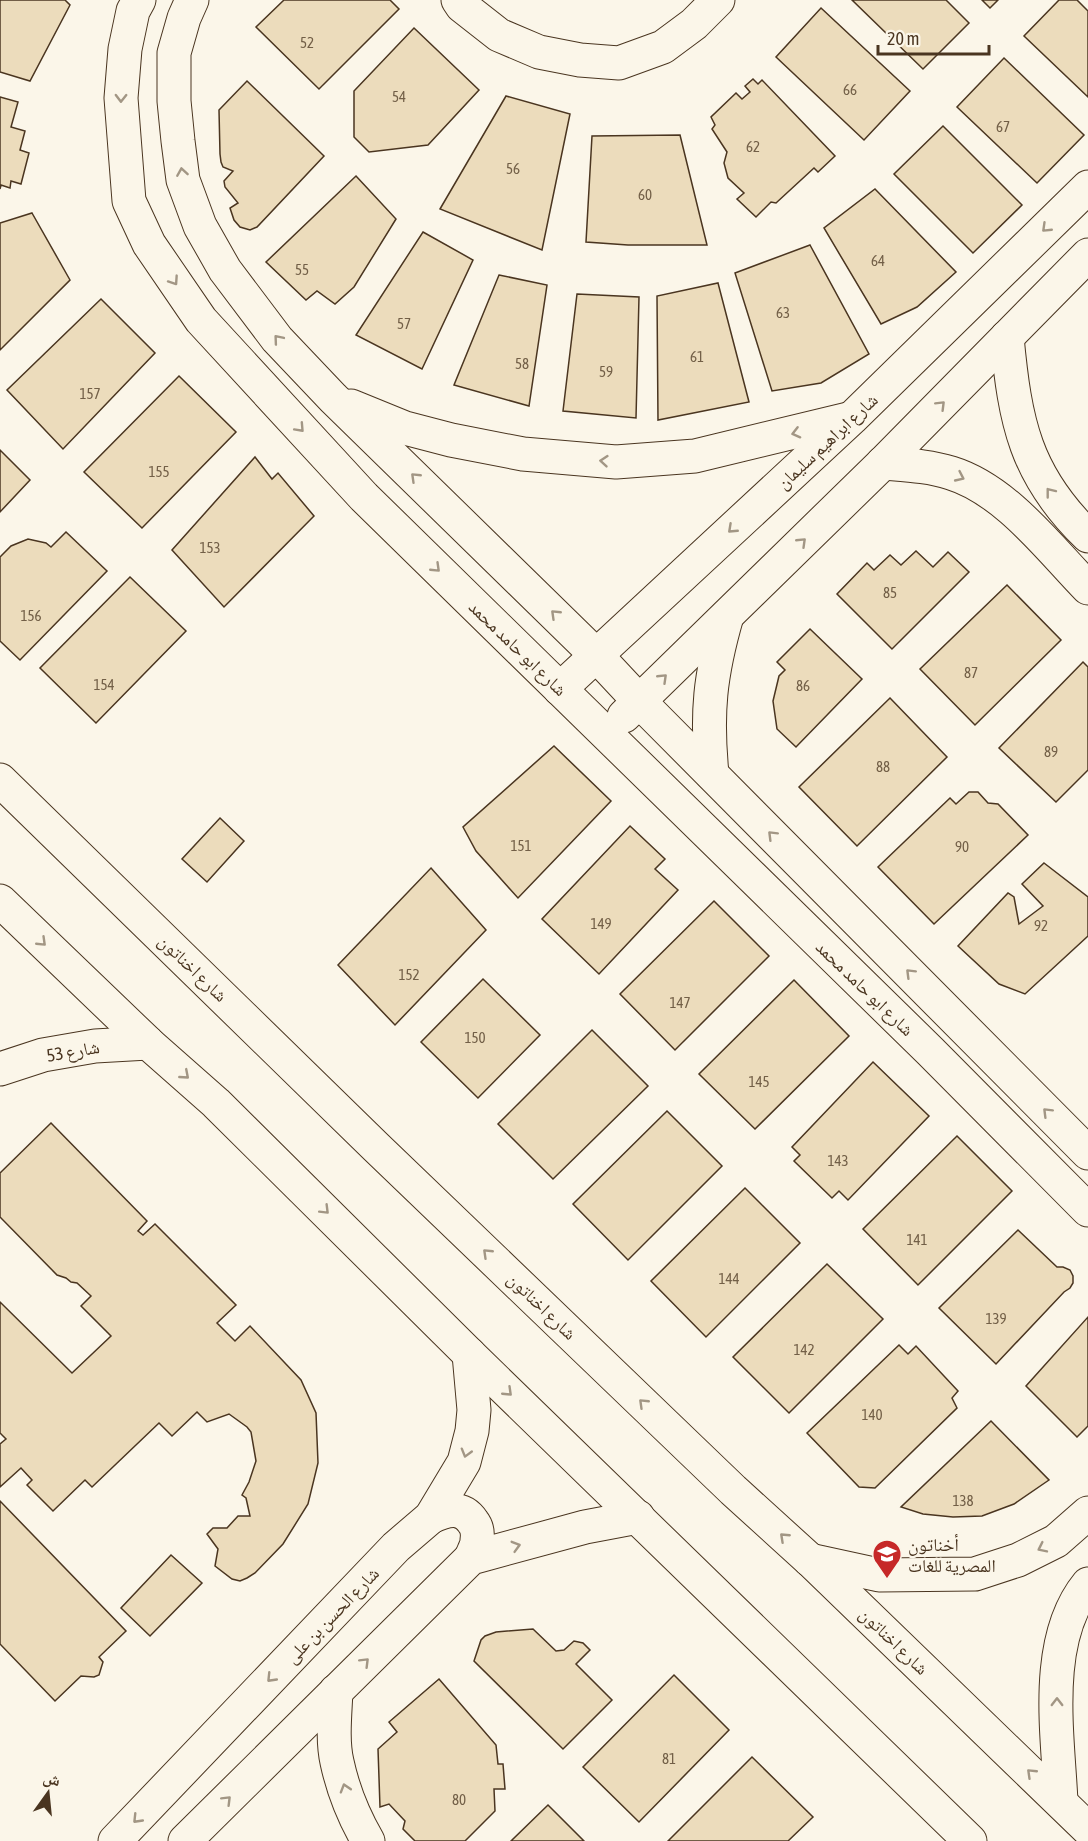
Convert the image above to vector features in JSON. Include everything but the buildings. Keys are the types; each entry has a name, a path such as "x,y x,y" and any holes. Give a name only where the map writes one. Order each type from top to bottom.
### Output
{"street":[{"name":"شارع ابو حامد محمد","path":"139,0 133,11 125,49 121,98 129,201 149,244 201,320 364,497 913,1035 1088,1210"},
{"path":"192,0 174,53 174,101 183,180 200,226 225,270 277,339 333,399 596,655 1088,1154"},
{"path":"458,0 462,6 499,35 539,52 580,60 619,63 663,47 694,24 718,0"},
{"path":"125,49 174,53"},
{"name":"شارع ابراهيم سليمان","path":"560,689 852,418 1088,187"},
{"path":"606,734 883,463 1088,255"},
{"path":"1008,337 1016,409 1025,444 1044,483 1076,525 1088,536"},
{"path":"333,399 405,428 451,440 523,454 616,462 695,456 852,418"},
{"path":"883,463 930,467 954,473 981,487 1010,507 1088,588"},
{"path":"712,774 708,734 710,693 716,654 727,615"},
{"name":"شارع اخناتون","path":"0,780 376,1147 733,1490 810,1560 1088,1829"},
{"path":"0,902 148,1043 216,1102 469,1354 970,1841"},
{"name":"شارع 53","path":"0,1068 43,1055 95,1046 148,1043"},
{"name":"شارع الحسن بن على","path":"116,1841 396,1547 430,1517 464,1462 472,1431 474,1410 469,1354"},
{"path":"185,1841 471,1558 477,1541 477,1527 469,1516 457,1510 430,1517"},
{"path":"810,1560 879,1575 975,1574 1018,1560 1056,1541 1088,1513"},
{"path":"471,1558 585,1527 638,1517"},
{"path":"1061,1802 1056,1702 1058,1666 1066,1621 1088,1584"},
{"path":"336,1691 337,1761 347,1796 358,1824 368,1841"}],"place":[{"name":"أخناتون المصرية للغات","path":"887,1580"}]}
